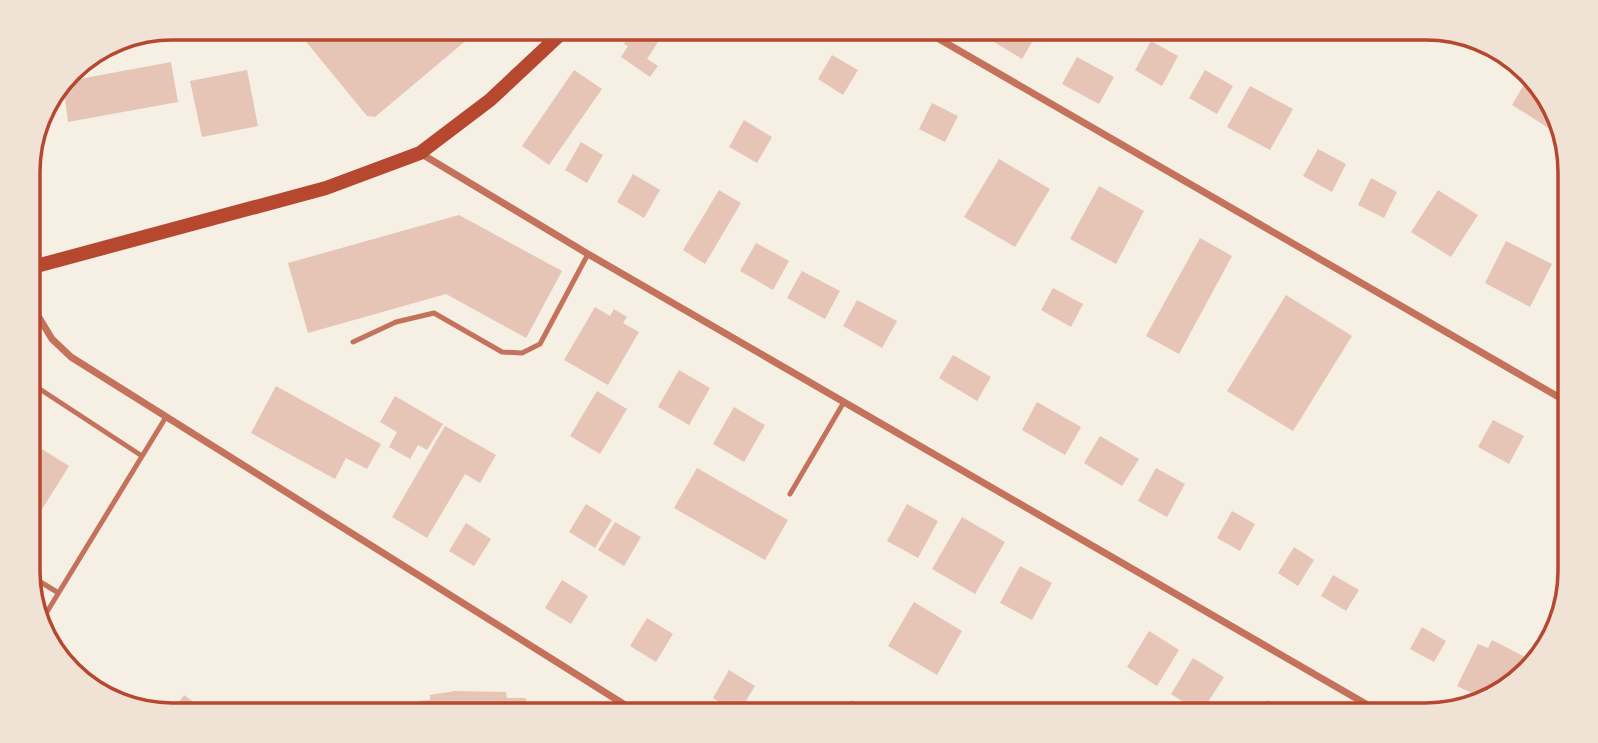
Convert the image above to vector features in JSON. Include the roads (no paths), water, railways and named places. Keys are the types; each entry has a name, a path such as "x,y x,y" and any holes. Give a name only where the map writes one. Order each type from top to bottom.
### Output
{"main road":[{"path":"41,265 326,188 420,153 490,100 554,40"}],"street":[{"path":"941,40 1558,396"},
{"path":"420,153 588,254 1363,702"},
{"path":"41,320 52,339 71,356 621,703"}],"lane":[{"path":"353,342 396,322 434,313 502,352 522,353 540,344 588,254"},
{"path":"40,389 142,456"},
{"path":"790,495 844,402"},
{"path":"47,611 166,417"},
{"path":"41,582 57,592"}]}
